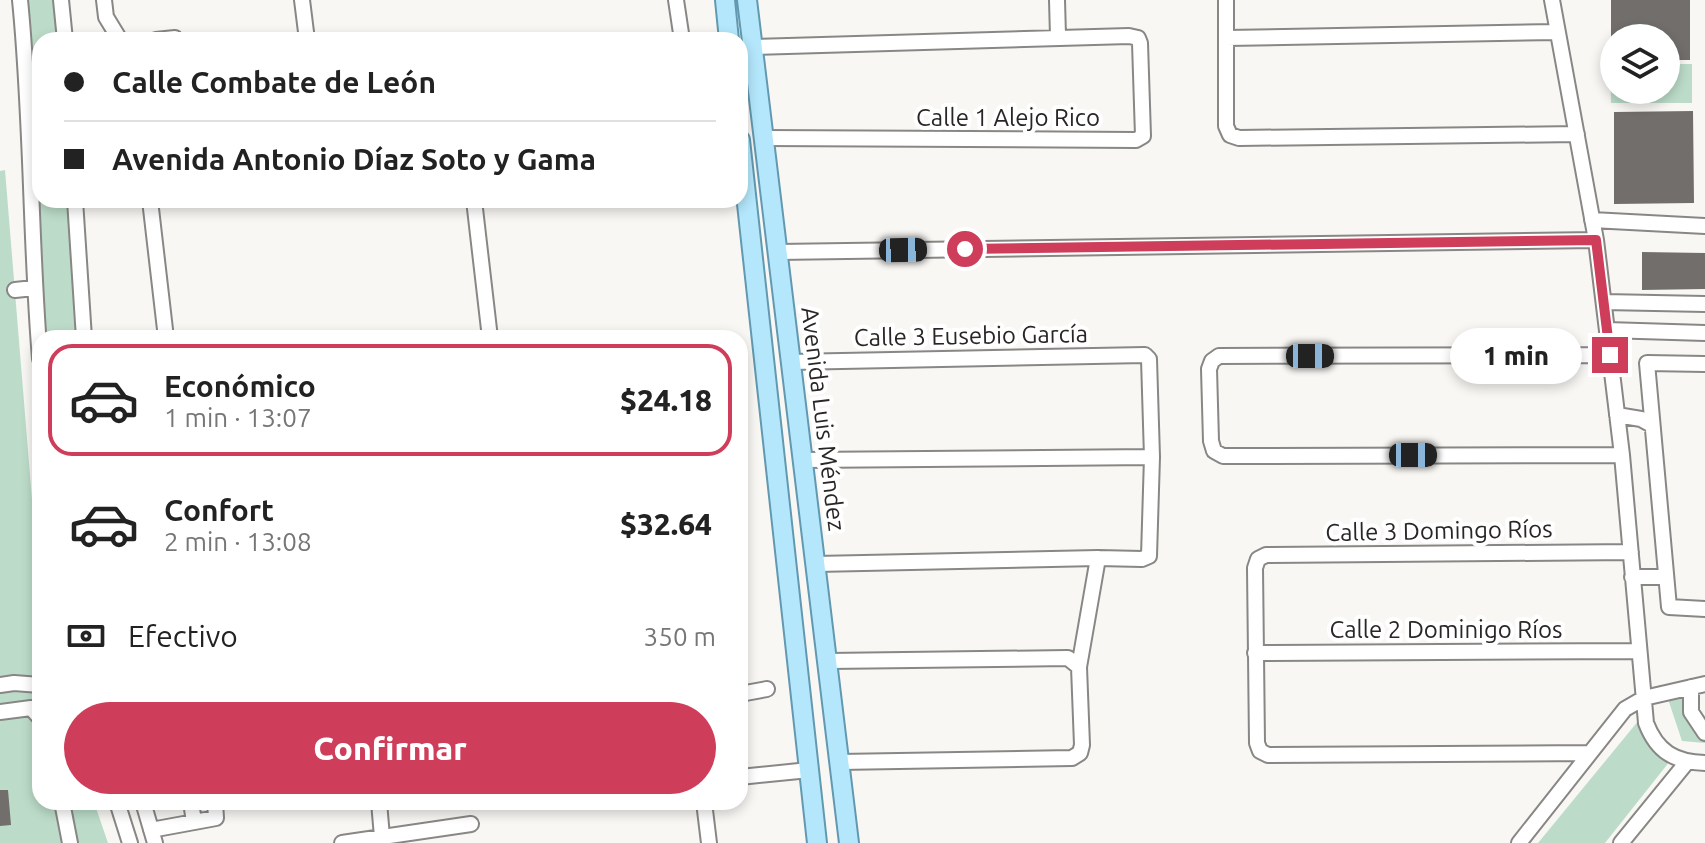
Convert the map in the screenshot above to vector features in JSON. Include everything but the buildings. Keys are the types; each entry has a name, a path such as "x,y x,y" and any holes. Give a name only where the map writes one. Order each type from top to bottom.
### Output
{"main road":[{"path":"725,0 728,32"},
{"name":"Avenida Luis Méndez","path":"747,0 849,843"},
{"path":"747,208 817,843"}],"street":[{"path":"20,0 32,45"},
{"path":"61,0 64,32"},
{"path":"104,0 106,17 115,32"},
{"path":"302,0 306,32"},
{"path":"676,0 681,32"},
{"path":"753,47 1058,36 1057,0"},
{"path":"1226,0 1226,126 1230,135 1239,138 1577,134"},
{"path":"1552,0 1596,240 1622,455 1646,723 1657,746 1670,756 1687,762 1705,763"},
{"path":"1227,38 1557,32"},
{"name":"Calle 1 Alejo Rico","path":"764,138 1136,140 1143,136 1138,38 1058,36"},
{"path":"33,208 38,330"},
{"path":"76,208 83,330"},
{"path":"151,208 165,330"},
{"path":"475,208 489,330"},
{"path":"1592,220 1705,226"},
{"path":"778,252 1596,240"},
{"path":"15,290 34,288"},
{"path":"1604,302 1705,304"},
{"path":"1607,330 1705,333"},
{"name":"Calle 3 Eusebio García","path":"791,362 1145,355 1149,359 1152,457"},
{"path":"1610,355 1219,356 1212,361 1209,369 1211,441 1214,451 1223,456 1622,455"},
{"path":"1705,364 1647,363 1669,607 1705,609"},
{"path":"1617,415 1641,419 1652,425"},
{"path":"803,460 1152,457 1149,556 1142,559 816,564"},
{"name":"Calle 3 Domingo Ríos","path":"1255,653 1255,568 1258,559 1266,555 1631,552"},
{"path":"839,762 1072,758 1080,753 1079,667 1098,558"},
{"path":"1632,577 1666,577"},
{"name":"Calle 2 Dominigo Ríos","path":"1255,653 1638,651"},
{"path":"1255,653 1257,743 1260,751 1268,755 1590,753"},
{"path":"828,661 1068,658 1079,667"},
{"path":"0,685 32,684"},
{"path":"1519,843 1625,709 1644,698 1698,686 1691,712 1705,733"},
{"path":"748,693 767,689"},
{"path":"0,712 32,709"},
{"path":"1621,843 1687,762"},
{"path":"748,776 809,770"},
{"path":"63,810 70,843"},
{"path":"120,810 130,843"},
{"path":"145,810 153,836 216,818 216,810"},
{"path":"192,810 194,822"},
{"path":"380,810 382,837"},
{"path":"705,810 709,843"},
{"path":"342,843 471,824"}],"green space":[{"path":"20,0 60,0 64,32 32,32 32,203"},
{"path":"1680,64 1692,64 1692,103 1680,103"},
{"path":"5,170 32,499 32,810 97,810 108,843 0,843 0,171"},
{"path":"32,208 72,208 79,330 40,330"},
{"path":"1681,693 1684,712 1705,738 1705,743 1682,741 1668,699"},
{"path":"1639,720 1651,749 1670,761 1605,843 1538,843"}],"route":[{"path":"965,249 1596,240 1610,355"}]}
